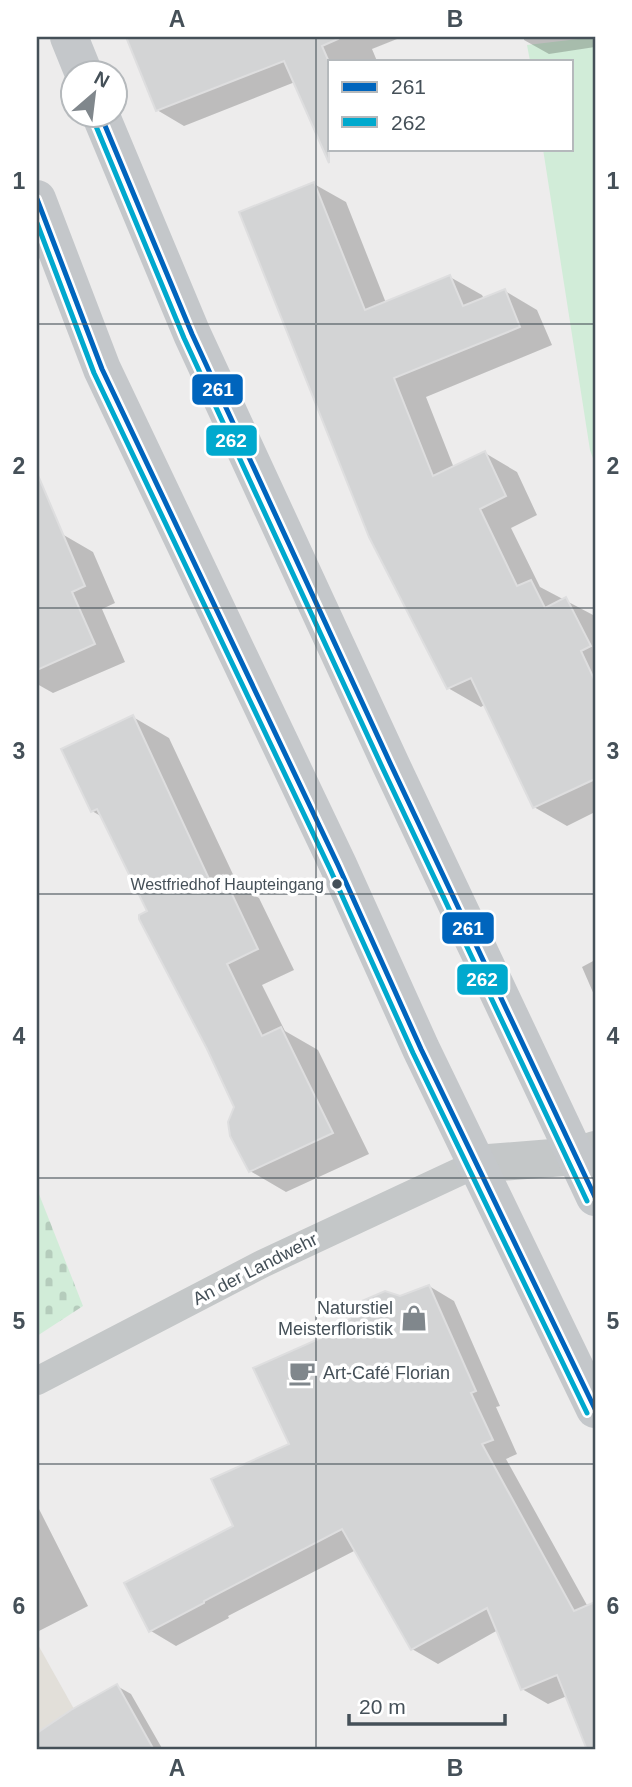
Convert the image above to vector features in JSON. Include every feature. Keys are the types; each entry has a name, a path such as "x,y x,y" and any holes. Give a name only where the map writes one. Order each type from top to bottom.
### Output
{"main road":[{"path":"69,37 78,60"},
{"path":"107,130 192,334 391,765 586,1153 595,1197"},
{"path":"37,199 102,369 279,739 476,1164 595,1409"}],"street":[{"path":"476,1164 586,1153"}],"lane":[{"name":"An der Landwehr","path":"37,1381 262,1264 476,1164"}],"shaded area":[{"path":"37,1643 97,1750 37,1750"}],"green space":[{"path":"595,37 595,464 590,450 543,150 572,150 572,60 530,60 527,45"},
{"path":"37,1189 83,1306 37,1336"}],"building":[{"path":"126,37 338,39 322,46 328,60 329,163 284,61 156,111"},
{"path":"314,182 365,310 450,275 463,306 505,289 520,327 394,378 433,476 485,451 506,496 480,509 517,586 531,580 545,608 566,597 591,646 581,651 595,681 595,779 533,808 471,678 447,689 369,537 239,212"},
{"path":"37,473 85,586 72,592 95,644 37,670"},
{"path":"133,715 210,881 223,875 258,949 227,964 262,1036 281,1027 333,1133 249,1172 230,1136 228,1122 234,1107 139,919 139,915 147,911 97,809 91,812 61,749"},
{"path":"429,1285 476,1391 471,1393 493,1440 482,1444 574,1611 595,1602 595,1750 587,1750 557,1675 521,1690 487,1608 411,1650 342,1529 149,1632 124,1583 233,1526 211,1479 289,1444 253,1368 321,1338 320,1333 350,1319 355,1304 385,1291 400,1296"},
{"path":"117,1684 154,1750 37,1750 37,1733"}],"transit line":[{"name":"262","path":"98,130 184,338 587,1201"},
{"name":"261","path":"107,130 192,334 595,1197"},
{"name":"261","path":"37,199 102,369 338,865 421,1049 595,1409"},
{"name":"262","path":"37,223 94,373 330,869 413,1053 587,1413"}],"place":[{"name":"Westfriedhof Haupteingang","path":"337,884"},
{"name":"Naturstiel Meisterfloristik","path":"414,1318"},
{"name":"Art-Café Florian","path":"302,1373"}]}
